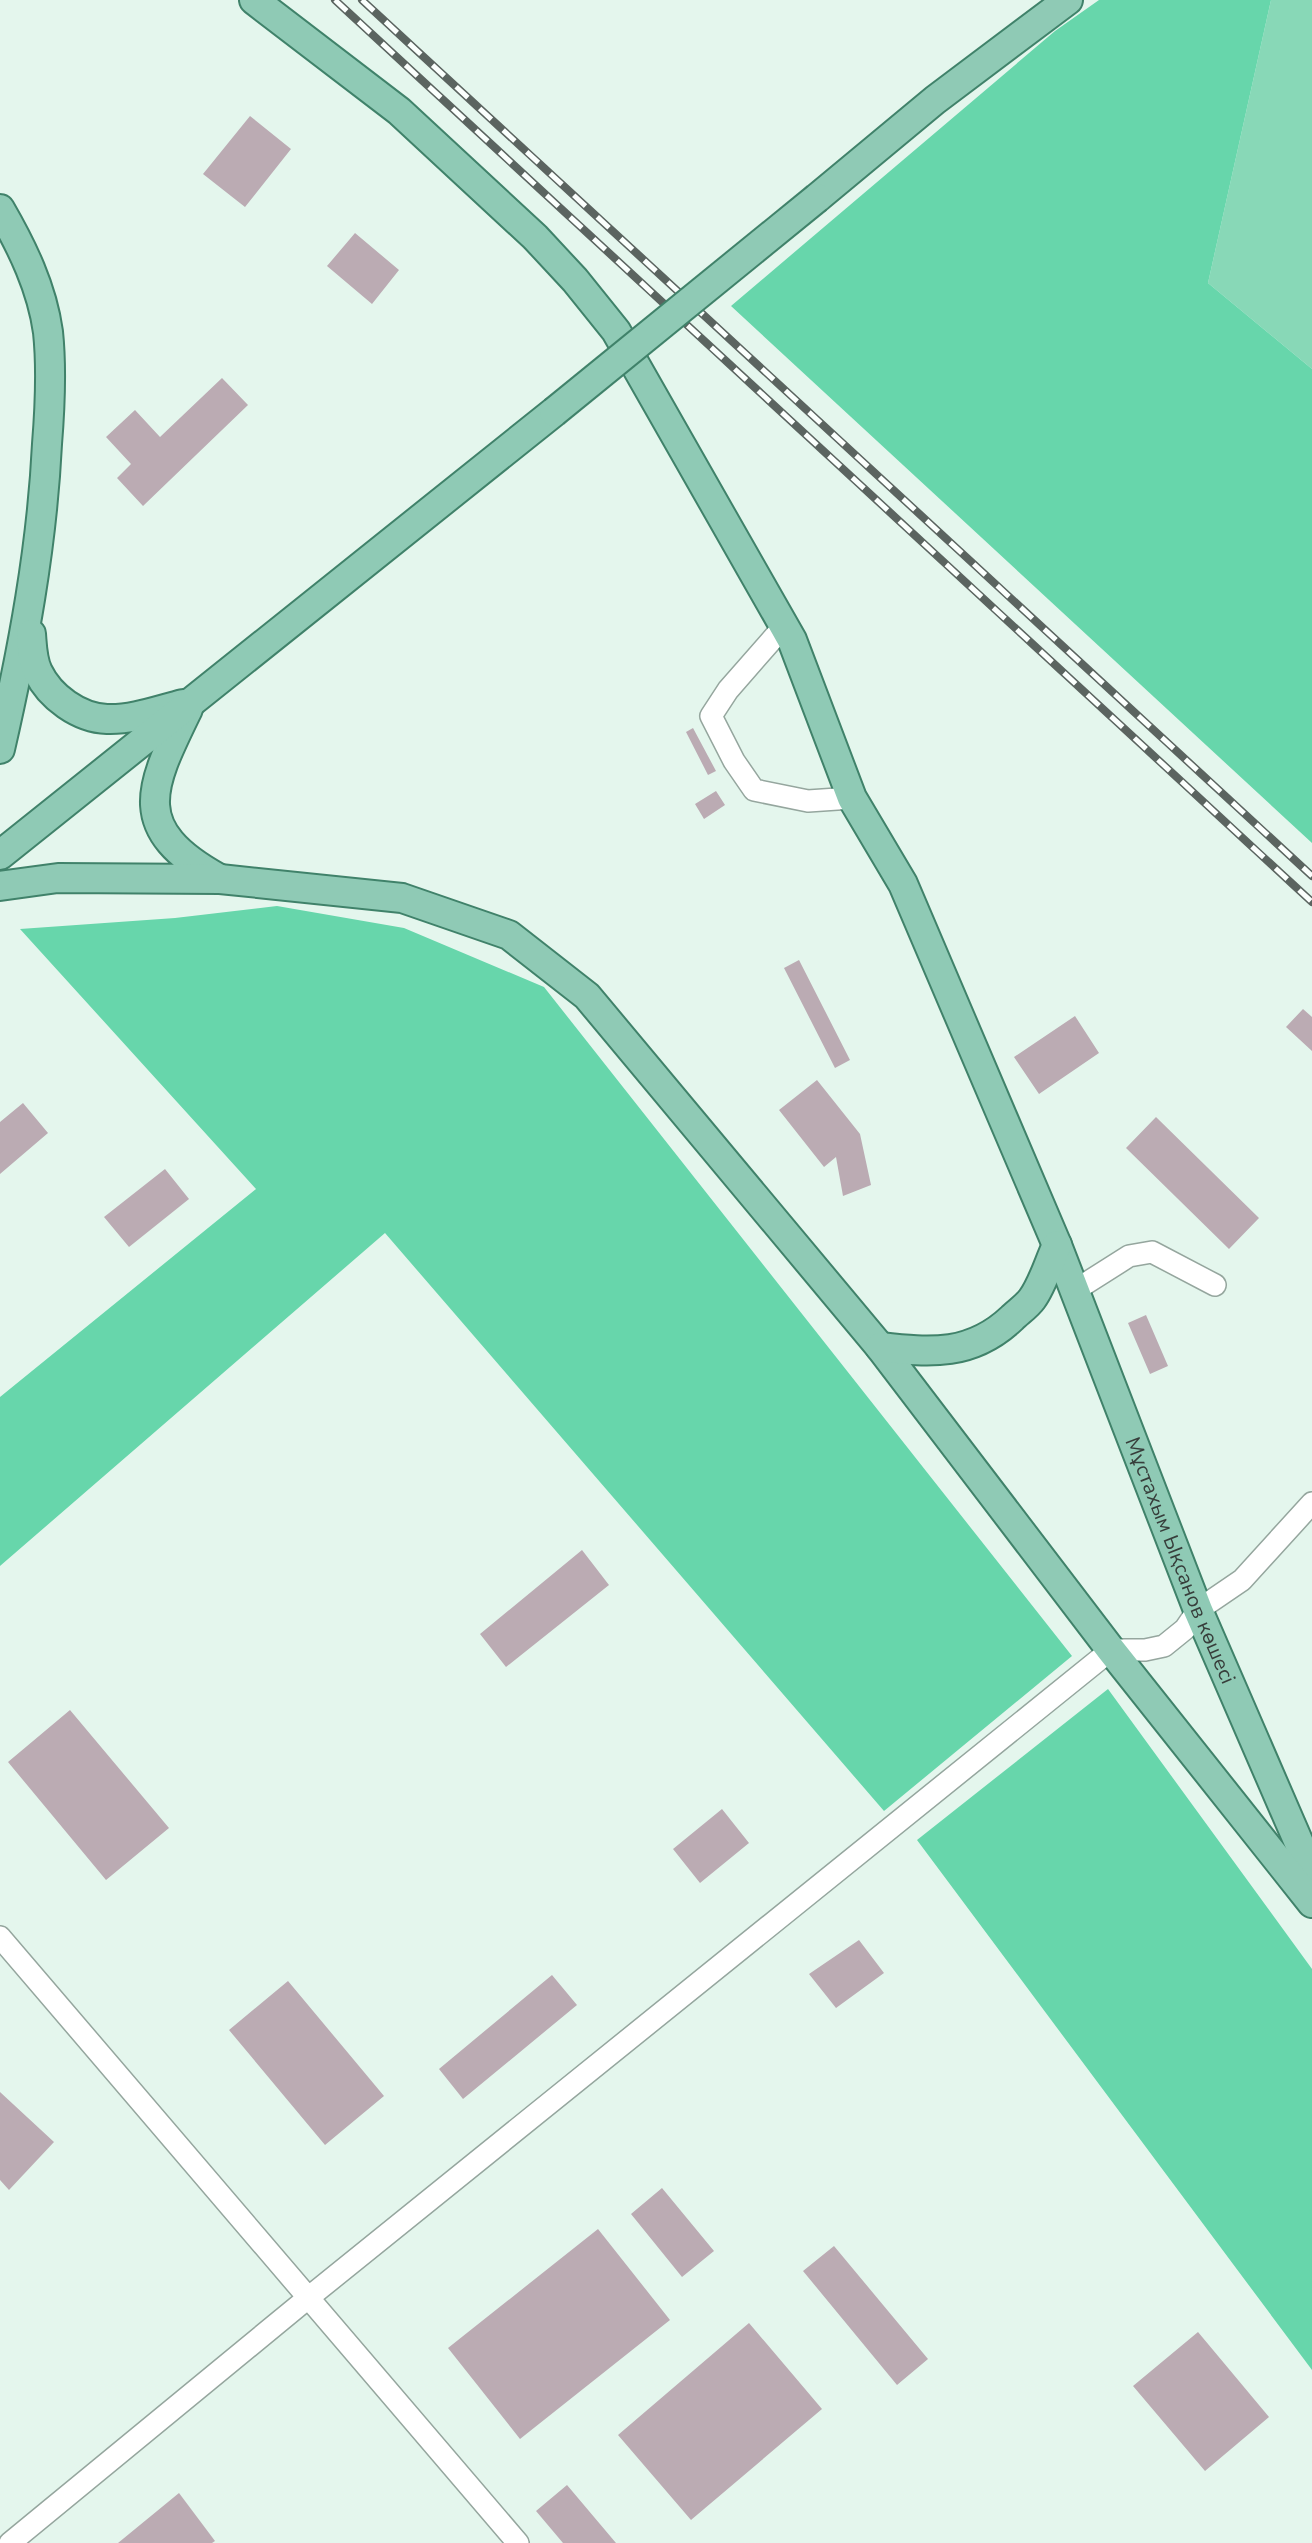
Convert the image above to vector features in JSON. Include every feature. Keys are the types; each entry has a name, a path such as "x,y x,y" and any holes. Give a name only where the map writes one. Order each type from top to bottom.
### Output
{"main road":[{"name":"Мұстахым Ықсанов көшесі","path":"254,0 399,111 535,237 575,280 616,331 792,640 852,798 903,884 1057,1245 1198,1610 1312,1873"},
{"path":"0,855 554,412 935,100 1068,0"},
{"path":"0,209 34,276 47,330 51,378 45,494 30,603 0,749"},
{"path":"30,603 32,651 37,671 60,700 75,710 91,717 109,719 192,702"},
{"path":"192,702 163,762 156,787 155,812 162,831 173,848 192,864 220,879"},
{"path":"0,887 58,878 220,879 402,898 509,936 587,996 880,1347 1111,1650 1312,1903"},
{"path":"880,1347 920,1352 955,1349 975,1344 999,1331 1032,1299 1057,1245"}],"street":[{"path":"784,626 728,690 710,716 734,761 754,790 808,801 852,798"},
{"path":"1074,1291 1129,1256 1152,1252 1215,1284"},
{"path":"10,2543 308,2298 1111,1650 1145,1650 1164,1646 1185,1629 1198,1610 1242,1580 1312,1503"},
{"path":"0,1937 518,2543"}],"green space":[{"path":"1099,0 1271,0 1208,283 1312,369 1312,843 731,306 1055,31"},
{"path":"1271,0 1312,0 1312,369 1208,283"},
{"path":"277,906 404,928 544,987 1072,1656 884,1811 385,1233 0,1566 0,1397 256,1189 20,929 175,918"},
{"path":"1108,1689 1312,1969 1312,2370 917,1840"}],"building":[{"path":"250,116 291,149 245,207 203,174"},
{"path":"355,233 399,270 372,304 327,266"},
{"path":"222,378 248,405 143,506 117,478 131,464 106,437 135,410 160,437"},
{"path":"693,728 716,771 708,775 686,732"},
{"path":"716,791 725,805 704,819 695,804"},
{"path":"799,960 850,1060 835,1068 784,968"},
{"path":"1303,1009 1312,1017 1312,1051 1286,1027"},
{"path":"1075,1016 1099,1053 1039,1094 1014,1057"},
{"path":"817,1080 860,1134 871,1185 843,1196 836,1157 824,1167 779,1110"},
{"path":"23,1103 48,1133 0,1174 0,1122"},
{"path":"1156,1117 1259,1218 1229,1249 1126,1148"},
{"path":"165,1169 189,1199 129,1247 104,1217"},
{"path":"1146,1315 1168,1366 1150,1374 1128,1323"},
{"path":"582,1550 609,1585 506,1667 480,1634"},
{"path":"70,1710 169,1828 106,1880 8,1762"},
{"path":"722,1809 749,1843 700,1883 673,1849"},
{"path":"859,1940 884,1973 836,2008 809,1974"},
{"path":"552,1975 577,2005 463,2099 439,2069"},
{"path":"288,1981 384,2096 325,2145 229,2030"},
{"path":"0,2092 54,2142 9,2190 0,2180"},
{"path":"662,2188 714,2251 682,2277 631,2214"},
{"path":"598,2229 670,2320 520,2439 448,2348"},
{"path":"834,2246 928,2359 897,2385 803,2271"},
{"path":"749,2323 822,2409 691,2520 618,2435"},
{"path":"1198,2332 1269,2417 1205,2471 1133,2386"},
{"path":"567,2485 616,2543 563,2543 536,2511"},
{"path":"179,2493 215,2541 118,2543"}],"railway":[{"path":"335,0 1312,902"},
{"path":"362,0 1312,876"}]}
